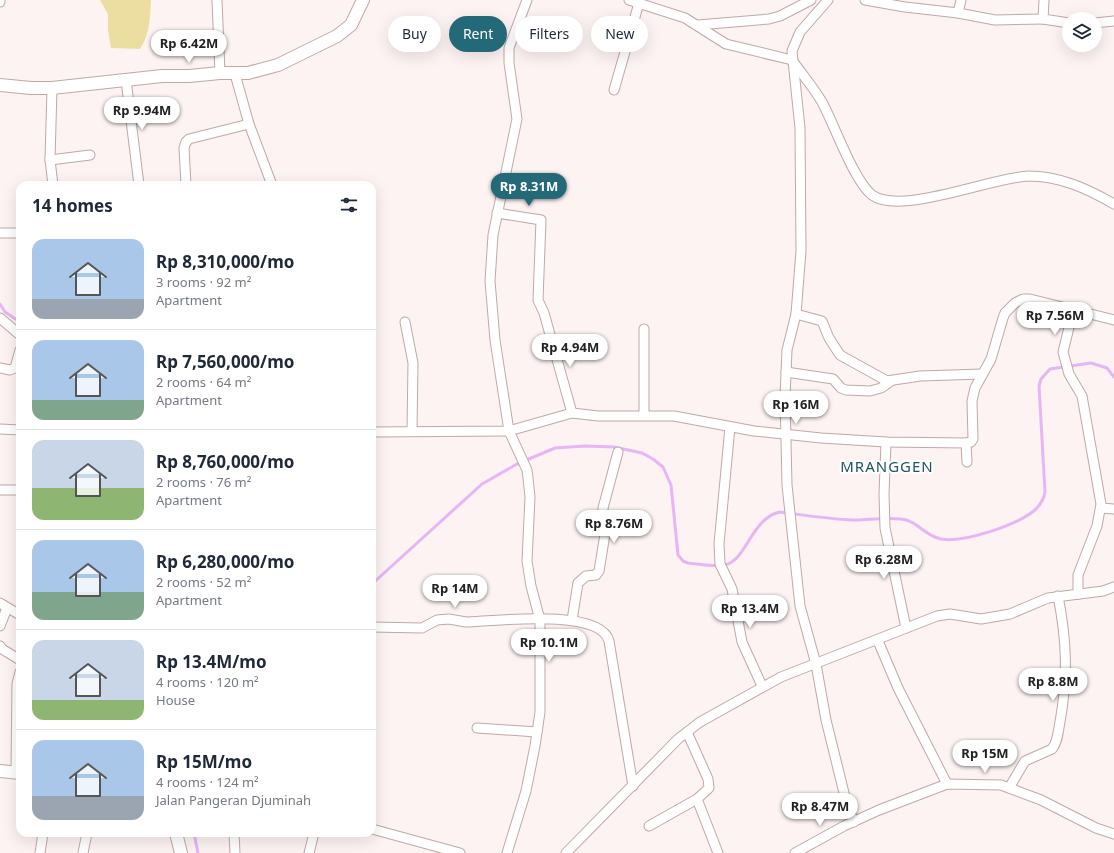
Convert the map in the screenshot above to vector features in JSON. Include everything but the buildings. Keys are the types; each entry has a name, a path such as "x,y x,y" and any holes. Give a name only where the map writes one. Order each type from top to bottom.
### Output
{"street":[{"path":"217,0 220,73"},
{"path":"0,85 26,88 52,88 126,80 220,73 248,73 278,65 337,36 351,25 363,0"},
{"path":"507,853 526,791 540,712 540,620 531,586 527,561 530,497 527,470 509,431 495,340 490,281 497,213 517,119 509,63 509,48 527,0"},
{"path":"628,0 639,3 650,3 685,18 698,24 726,44 792,60 822,102 853,166 872,195 887,201 899,201 943,195 1018,177 1041,176 1067,181 1114,204"},
{"path":"698,24 774,18 811,0"},
{"path":"828,0 797,36 793,46 792,60 800,143 802,251 796,314 787,350 786,434 789,507 796,587 816,664 826,720 847,805 854,822"},
{"path":"865,0 905,7 958,13 995,20 1043,19 1062,22"},
{"path":"958,13 961,0"},
{"path":"1043,19 1044,0"},
{"path":"614,90 639,3"},
{"path":"1102,22 1114,21"},
{"path":"235,74 250,124 271,181"},
{"path":"126,80 139,181"},
{"path":"52,88 50,160 53,181"},
{"path":"186,181 184,148 186,142 190,139 250,124"},
{"path":"50,160 90,155"},
{"path":"497,213 541,220 538,300 544,311 572,413"},
{"path":"0,233 16,233"},
{"path":"376,432 412,430 509,431 572,413 598,416 674,416 730,427 786,434 886,442 966,443 971,442 973,439 972,401 975,388 991,359 1005,313 1015,302 1023,299 1030,299 1073,311 1114,320"},
{"path":"1073,311 1064,343 1065,363 1068,374 1082,396 1088,421 1101,508 1097,526 1078,575 1078,594"},
{"path":"796,314 822,321 829,338 840,355 887,381 920,376 982,374"},
{"path":"0,318 16,332"},
{"path":"405,322 412,363 412,430"},
{"path":"644,329 644,415"},
{"path":"0,368 10,370 16,368"},
{"path":"786,372 833,379 841,388 870,392 881,388 891,381"},
{"path":"730,427 719,544 720,564 732,589 742,642 762,686"},
{"path":"0,429 16,430"},
{"path":"886,442 885,528 906,628"},
{"path":"966,443 968,462"},
{"path":"572,620 578,583 586,576 596,575 599,571 605,534 603,508 618,452"},
{"path":"0,490 16,490"},
{"path":"1101,508 1114,509"},
{"path":"566,853 598,819 633,786 667,748 700,722 762,686 937,616 950,614 981,619 1010,614 1041,600 1114,587"},
{"path":"1009,788 1025,761 1052,749 1057,738 1063,706 1067,662 1058,596"},
{"path":"0,626 3,605 16,612"},
{"path":"376,626 422,628 437,620 449,619 466,622 572,620 592,624 607,635 633,786"},
{"path":"878,640 898,688 947,784"},
{"path":"0,646 16,657"},
{"path":"477,728 537,732"},
{"path":"649,826 697,799 709,788 709,784 687,732"},
{"path":"0,771 16,773"},
{"path":"796,853 854,822 910,797 947,784 1001,785 1041,800 1096,828 1114,834"},
{"path":"697,799 718,853"},
{"path":"376,829 460,853"},
{"path":"40,853 42,837"},
{"path":"83,853 86,837"},
{"path":"177,837 181,853"},
{"path":"234,837 235,853"},
{"path":"309,853 313,837"}],"shaded area":[{"path":"100,0 151,0 148,32 140,49 111,48 108,30 108,14"}],"waterway":[{"path":"0,304 5,312 16,319"},
{"path":"376,580 482,484 517,464 555,448 584,446 614,447 642,453 663,467 671,485 678,555 683,561 688,563 721,566 732,562 739,555 762,522 770,516 780,512 816,517 858,520 889,518 901,519 911,522 930,535 941,539 951,540 976,536 1003,527 1027,516 1042,502 1045,492 1039,386 1041,379 1050,369 1091,363 1107,368 1114,377"},
{"path":"195,837 198,853"}],"district":[{"name":"MRANGGEN","path":"887,467"}]}
